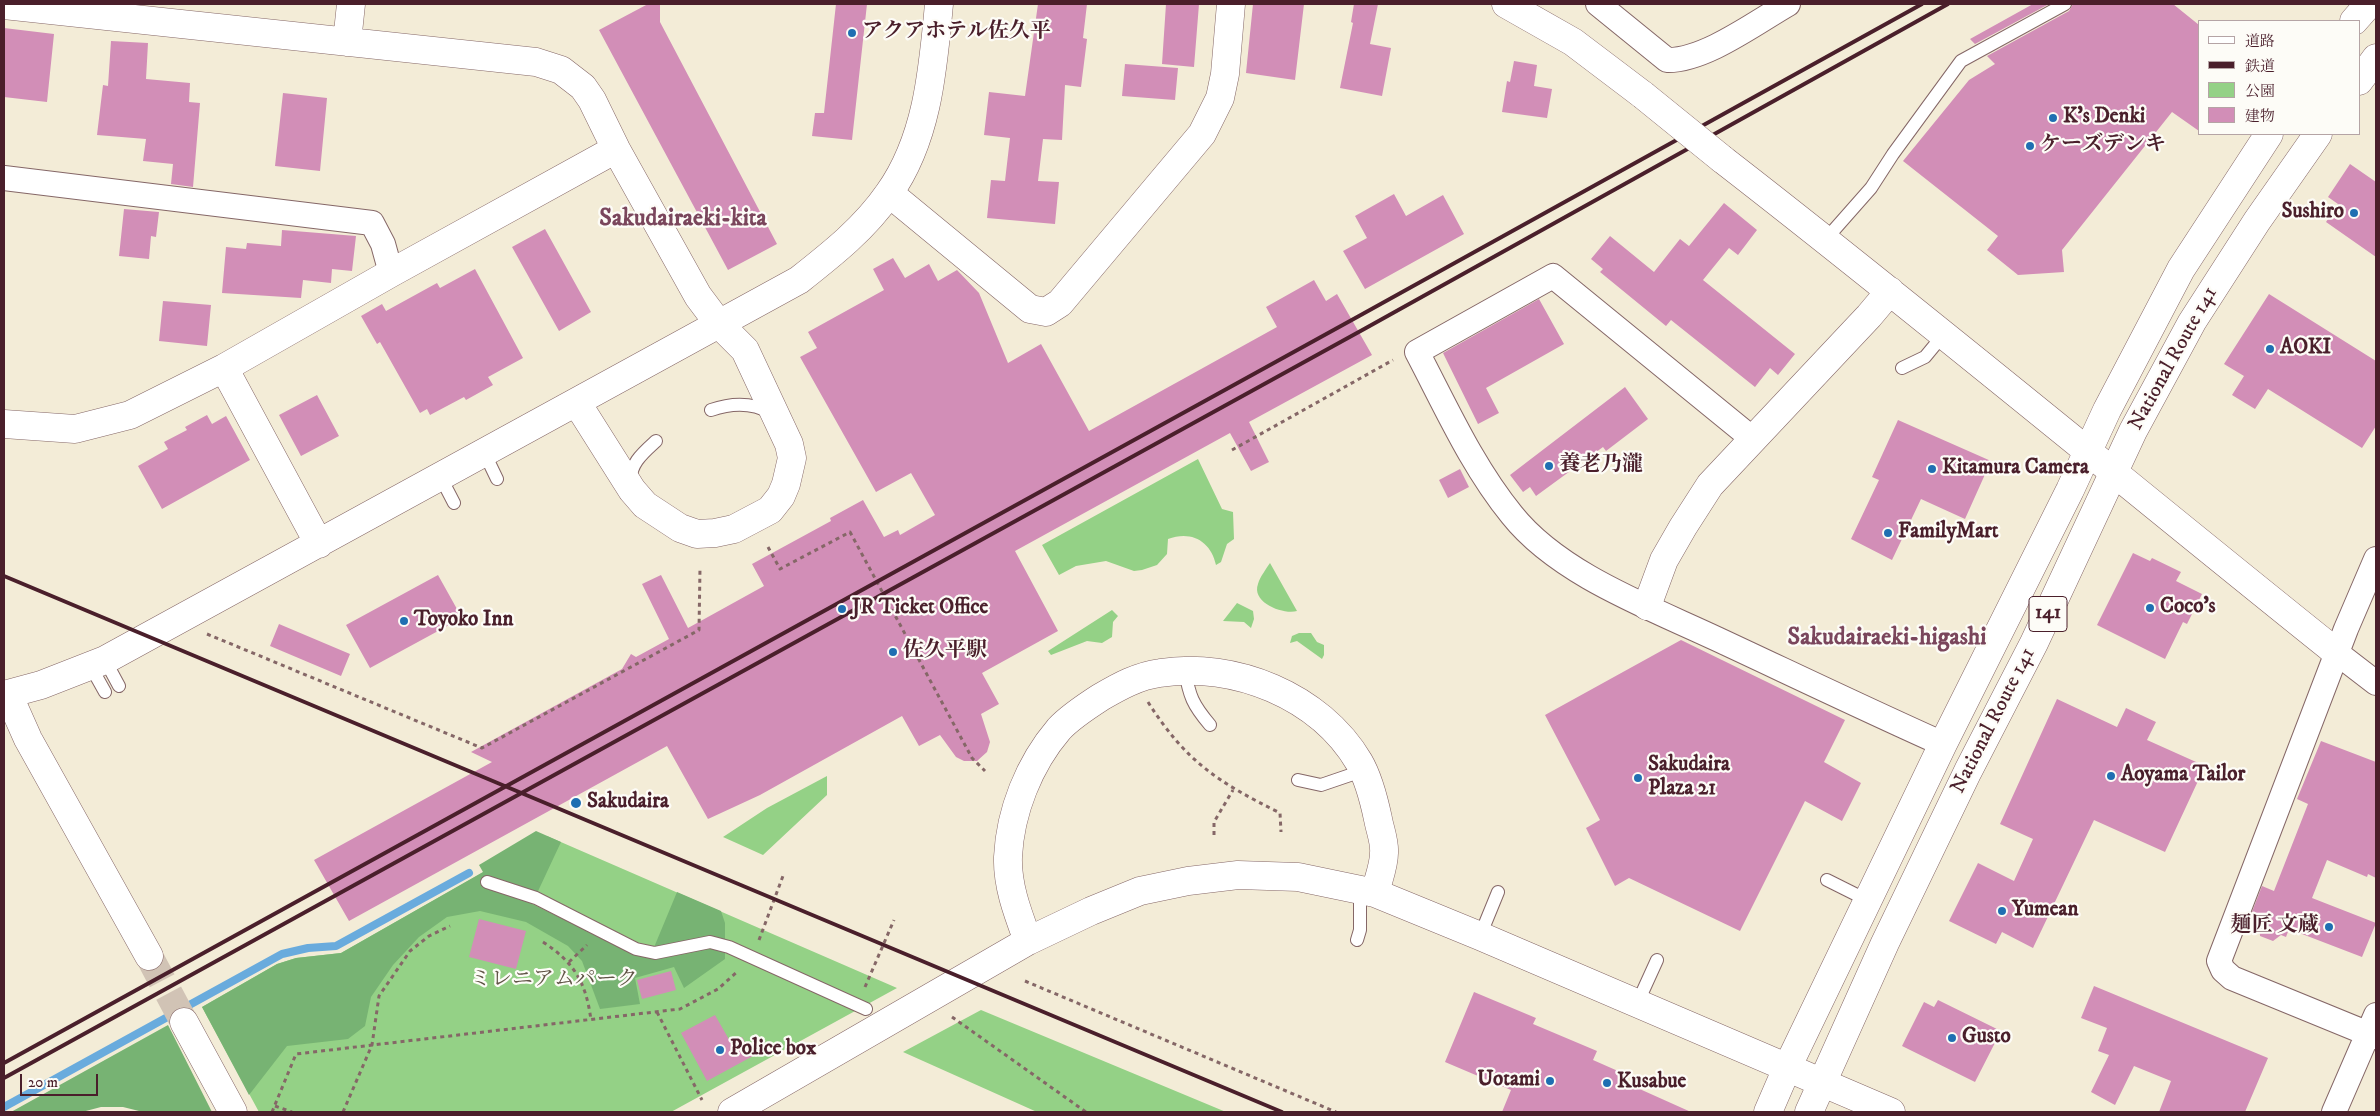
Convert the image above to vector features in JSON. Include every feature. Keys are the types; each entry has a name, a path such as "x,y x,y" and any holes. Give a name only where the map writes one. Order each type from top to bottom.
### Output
{"main road":[{"path":"347,42 352,4"},
{"path":"149,956 5,696 98,663 319,544 799,280 830,256 862,226 890,193 916,140 923,114 931,82 939,4"},
{"path":"890,193 1030,309 1046,312 1060,303 1202,134 1220,98 1231,4"},
{"path":"1506,4 1573,42 1643,95 1826,239 2143,498 2337,653"},
{"path":"2355,20 2369,4"},
{"path":"4,6 536,62 561,70 583,87 592,100 616,149 698,296 719,324 745,350 789,444 792,458 781,496 770,510 734,528 715,533 697,534 680,528 645,505 632,490 577,402"},
{"path":"2360,80 2376,58"},
{"name":"National Route 141","path":"1768,1112 1787,1068 1943,744 2070,490 2087,451 2180,269 2268,135"},
{"name":"National Route 141","path":"1809,1112 1885,943 1968,771 2034,642 2133,431 2192,322 2257,221 2317,135"},
{"path":"4,424 75,429 130,415 224,368 616,149"},
{"path":"1647,606 1664,560 1710,485 1754,440 1890,291"},
{"path":"224,368 319,544"},
{"path":"1028,942 1010,882 1008,858 1016,810 1021,793 1039,756 1060,729 1089,705 1112,690 1136,678 1185,670 1237,676 1288,694 1329,725 1359,762 1374,798 1384,852 1368,891"},
{"path":"732,1112 1028,942 1092,910 1140,891 1188,881 1238,875 1298,877 1368,891 1480,936 1891,1112"},
{"path":"184,1022 233,1112"}],"street":[{"path":"1598,4 1667,60 1679,60 1722,42 1788,4"},
{"path":"4,178 372,223 383,244 392,273"},
{"path":"1754,440 1553,276 1418,352 1478,467 1512,516 1548,550 1591,578 1647,606 1943,744"},
{"path":"2334,1112 2374,1028 2232,978 2223,970 2219,961 2337,653 2376,559"},
{"path":"2337,653 2376,683"}],"lane":[{"path":"1826,239 1871,188 1962,61 2065,4"},
{"path":"1902,368 1925,357 1944,334"},
{"path":"711,410 728,404 750,405 763,408 775,415"},
{"path":"632,490 631,478 633,468 640,455 656,441"},
{"path":"484,452 497,479"},
{"path":"440,476 454,503"},
{"path":"98,663 119,686"},
{"path":"98,663 105,692"},
{"path":"1185,670 1188,693 1195,708 1210,725"},
{"path":"1298,780 1321,785 1362,771"},
{"path":"1827,880 1868,902"},
{"path":"487,882 536,898 636,949 655,953 710,942 729,947 862,1008"},
{"path":"1356,940 1360,930 1368,891"},
{"path":"1480,936 1498,892"},
{"path":"1637,1004 1658,960"}],"path":[{"path":"1232,450 1401,356 1418,352"},
{"path":"768,547 780,569 850,532 972,758 985,771"},
{"path":"207,634 482,748 699,630 700,568"},
{"path":"1146,698 1165,728 1193,760 1233,790 1280,813 1281,832"},
{"path":"1214,835 1214,822 1233,790"},
{"path":"272,1112 296,1054 680,1010 718,989 752,958 783,876"},
{"path":"862,1008 894,920"},
{"path":"343,1112 372,1045 379,996 410,951 429,936 450,926"},
{"path":"569,962 601,932"},
{"path":"543,942 569,962 588,995 591,1020"},
{"path":"1025,981 1336,1112"},
{"path":"657,1012 702,1100"},
{"path":"952,1016 1086,1112"},
{"path":"275,1106 292,1112"}],"green space":[{"path":"1198,459 1222,509 1233,512 1234,539 1227,544 1221,562 1216,565 1210,550 1205,544 1192,537 1184,536 1168,539 1167,554 1157,565 1142,570 1134,571 1106,561 1076,566 1059,575 1042,545"},
{"path":"1270,563 1297,611 1291,612 1277,609 1259,597 1257,591 1258,584"},
{"path":"1237,603 1253,611 1254,619 1251,628 1244,622 1223,621"},
{"path":"1112,610 1118,616 1113,622 1112,637 1102,643 1087,641 1051,655 1048,651"},
{"path":"1299,633 1311,633 1317,642 1324,645 1322,659 1297,641 1290,643 1292,636"},
{"path":"827,776 827,795 763,855 723,837 767,808"},
{"path":"536,831 561,842 532,904 618,946 650,957 677,892 721,911 725,923 725,959 684,988 674,967 635,978 640,1004 600,1009 582,961 568,946 526,922 480,911 447,917 419,937 393,965 371,997 365,1026 348,1039 287,1046 249,1095 202,1007 277,964 296,958 341,953 483,872 479,865"},
{"name":"ミレニアムパーク","path":"547,836 897,988 671,1112 259,1112 202,1007 277,964 296,958 341,953"},
{"path":"981,1010 1226,1112 1037,1112 903,1052"},
{"path":"168,1025 212,1112 143,1112 123,1107 101,1107 82,1112 11,1112"}],"building":[{"path":"648,4 660,4 660,22 777,244 728,270 599,30"},
{"path":"836,4 867,4 852,140 812,136 815,113 824,113"},
{"path":"1038,4 1087,4 1083,38 1087,39 1081,87 1065,85 1062,140 1043,139 1038,181 1059,182 1055,224 987,218 991,180 1005,181 1010,138 984,135 989,92 1025,96"},
{"path":"1166,4 1199,4 1194,67 1162,64"},
{"path":"1253,4 1304,4 1295,80 1246,73"},
{"path":"1354,4 1378,4 1370,44 1391,48 1382,96 1340,88 1353,23 1351,22"},
{"path":"2033,4 2049,4 1975,44 1970,39"},
{"name":"ケーズデンキ","path":"2073,4 2173,4 2198,24 2198,130 2172,112 2062,250 2064,272 2018,275 1987,250 1998,236 1903,161 1969,80 1995,64 1987,56 2069,11"},
{"path":"4,28 54,34 47,102 4,97"},
{"path":"111,41 148,43 146,79 190,83 189,102 200,103 193,187 171,184 173,164 143,161 146,139 97,135 103,85 108,86"},
{"path":"1514,61 1537,65 1534,86 1552,89 1547,118 1502,112 1507,81 1510,82"},
{"path":"1125,64 1178,68 1175,100 1122,96"},
{"path":"283,93 327,98 320,171 275,166"},
{"name":"Sushiro","path":"2350,164 2376,182 2376,257 2326,222 2338,204 2328,197"},
{"path":"1394,194 1406,216 1443,195 1464,234 1365,289 1343,251 1367,238 1355,216"},
{"path":"1724,203 1757,230 1738,255 1729,248 1703,280 1795,354 1778,375 1770,368 1755,387 1671,320 1666,326 1600,272 1603,269 1591,259 1610,236 1654,272 1680,239 1689,246"},
{"path":"124,209 159,212 156,237 151,236 149,259 119,256"},
{"path":"545,229 591,312 559,331 512,247"},
{"path":"282,230 356,236 352,271 332,269 331,283 303,280 301,298 222,293 226,247 246,249 247,243 281,246"},
{"path":"893,258 905,278 929,264 938,281 957,270 979,293 1008,363 1041,344 1089,431 1277,327 1266,307 1314,280 1326,301 1337,294 1372,355 1249,422 1269,462 1251,471 1230,433 1015,551 1058,631 982,673 999,704 981,714 990,742 987,752 977,761 964,761 956,757 940,735 919,746 902,716 760,795 708,819 667,746 349,921 314,860 492,762 471,752 622,669 631,654 636,657 669,639 642,584 661,575 688,628 764,586 752,564 831,521 830,518 863,500 884,537 898,530 900,535 935,515 911,473 876,492 800,357 817,348 808,332 884,290 873,269"},
{"path":"475,269 523,358 488,377 493,385 466,400 464,397 430,415 427,409 420,413 380,342 377,344 361,316 382,304 386,311 437,283 440,288"},
{"path":"2269,294 2376,361 2376,426 2362,448 2268,389 2255,409 2232,395 2244,376 2224,364"},
{"path":"1539,299 1564,344 1486,388 1499,413 1478,424 1443,353"},
{"path":"163,301 211,305 207,346 159,341"},
{"path":"1625,387 1648,419 1606,451 1603,447 1536,496 1530,487 1523,492 1510,475"},
{"path":"317,395 339,436 301,456 279,415"},
{"path":"207,415 212,424 226,416 250,460 162,509 138,466 168,449 164,442 187,430 185,427"},
{"name":"Kitamura Camera","path":"1898,420 1991,461 1965,519 1921,499 1892,560 1851,539 1879,480 1872,477"},
{"path":"1460,469 1469,487 1448,498 1439,480"},
{"name":"Coco's","path":"2133,553 2150,561 2152,558 2181,572 2176,581 2202,594 2187,624 2183,622 2165,659 2097,625"},
{"name":"Toyoko Inn","path":"438,575 462,618 370,668 346,625"},
{"path":"279,624 350,654 341,676 270,646"},
{"name":"Sakudaira Plaza 21","path":"1681,640 1845,720 1824,762 1861,783 1842,821 1805,801 1740,931 1629,878 1615,886 1586,828 1600,820 1545,715"},
{"path":"2057,699 2117,727 2126,708 2156,722 2147,740 2205,766 2165,852 2094,820 2033,948 2002,932 1996,944 1949,921 1978,863 2014,881 2033,839 2000,824"},
{"path":"2321,741 2376,762 2376,878 2368,874 2367,877 2327,860 2312,898 2376,923 2362,957 2289,929 2286,937 2281,935 2273,941 2260,936 2259,921 2250,917 2262,886 2274,891 2308,804 2297,799"},
{"path":"479,919 526,931 516,969 469,957"},
{"path":"671,971 676,990 642,999 637,980"},
{"path":"2094,986 2268,1058 2245,1112 2159,1112 2171,1081 2134,1066 2115,1105 2091,1092 2109,1055 2098,1051 2107,1028 2081,1018"},
{"path":"1474,992 1536,1018 1533,1024 1597,1051 1593,1060 1627,1075 1624,1082 1691,1112 1502,1112 1511,1090 1445,1062"},
{"name":"Gusto","path":"1938,1000 2001,1031 1975,1082 1902,1046 1924,1002 1934,1007"},
{"name":"Police box","path":"715,1015 731,1043 742,1037 753,1056 707,1081 681,1033"}],"waterway":[{"path":"4,1107 282,954 308,948 336,946 469,873"}],"tunnel":[{"path":"149,956 184,1022"}],"railway":[{"path":"4,1063 1922,4"},
{"path":"4,1078 1366,328 1948,4"},
{"path":"4,576 1282,1112"}],"place":[{"name":"アクアホテル佐久平","path":"852,33"},
{"name":"K's Denki","path":"2053,118"},
{"name":"ケーズデンキ","path":"2030,146"},
{"name":"Sushiro","path":"2354,213"},
{"name":"AOKI","path":"2270,349"},
{"name":"養老乃瀧","path":"1549,466"},
{"name":"Kitamura Camera","path":"1932,469"},
{"name":"FamilyMart","path":"1888,533"},
{"name":"Coco's","path":"2150,608"},
{"name":"JR Ticket Office","path":"842,609"},
{"name":"Toyoko Inn","path":"404,621"},
{"name":"佐久平駅","path":"893,652"},
{"name":"Aoyama Tailor","path":"2111,776"},
{"name":"Sakudaira Plaza 21","path":"1638,778"},
{"name":"Sakudaira","path":"576,803"},
{"name":"Yumean","path":"2002,911"},
{"name":"麺匠 文蔵","path":"2329,927"},
{"name":"Gusto","path":"1952,1038"},
{"name":"Police box","path":"720,1050"},
{"name":"Uotami","path":"1550,1081"},
{"name":"Kusabue","path":"1607,1083"}],"district":[{"name":"Sakudairaeki-kita","path":"683,220"},
{"name":"Sakudairaeki-higashi","path":"1887,639"}]}
